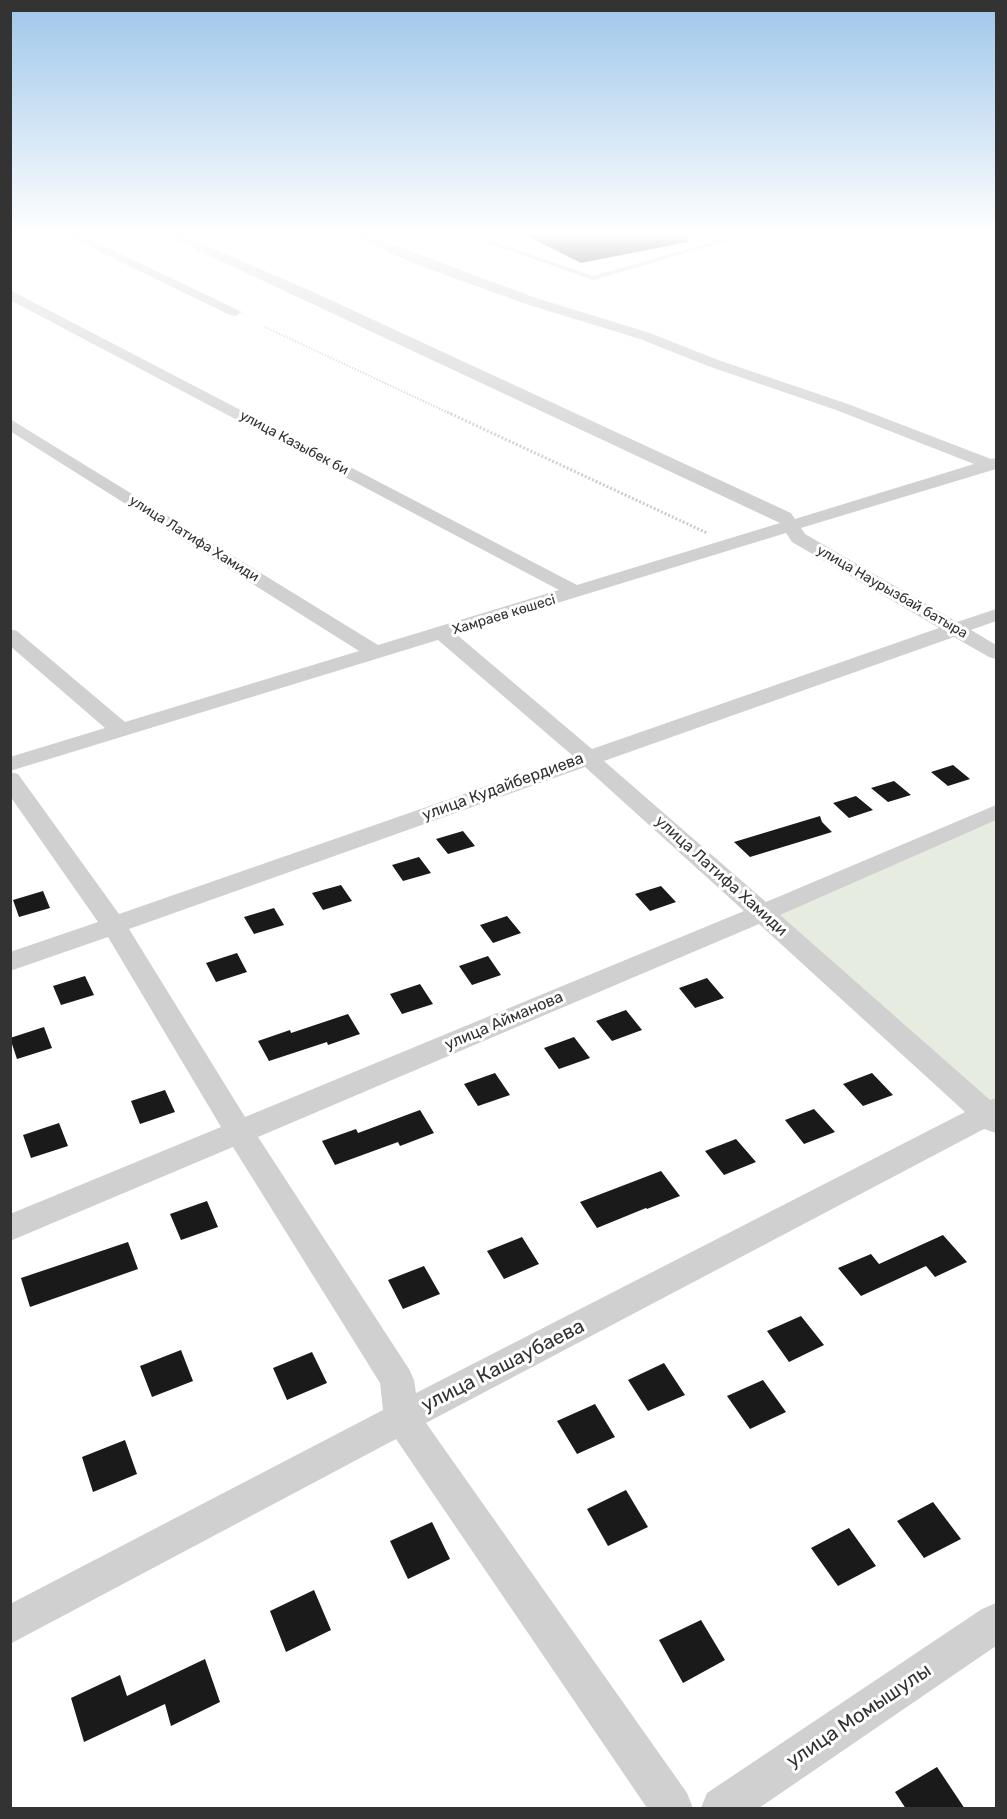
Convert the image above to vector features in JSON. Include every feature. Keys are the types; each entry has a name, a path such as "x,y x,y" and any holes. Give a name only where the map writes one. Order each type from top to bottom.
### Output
{"street":[{"name":"улица Казыбек би","path":"55,318 577,592"},
{"name":"улица Наурызбай батыра","path":"357,318 785,517 798,538 996,653"},
{"path":"586,318 645,336 713,363 842,406 993,464"},
{"name":"улица Латифа Хамиди","path":"10,424 377,653"},
{"name":"Хамраев көшесі","path":"10,764 993,464"},
{"name":"улица Кудайбердиева","path":"10,962 996,615"},
{"name":"улица Латифа Хамиди","path":"442,633 588,757 993,1115"},
{"path":"10,634 121,730"},
{"path":"10,779 114,926 239,1132 396,1380 402,1418 672,1809"},
{"name":"улица Айманова","path":"10,1228 763,913 996,812"},
{"name":"улица Кашаубаева","path":"10,1625 402,1418 993,1115"},
{"name":"улица Момышулы","path":"722,1809 996,1623"}],"path":[{"path":"265,327 712,535 728,546"}],"shaded area":[{"path":"996,812 996,1109 987,1114 763,913"}],"building":[{"path":"953,765 970,779 948,786 931,772"},
{"path":"894,781 911,795 888,802 871,788"},
{"path":"856,796 873,810 849,818 833,803"},
{"path":"820,816 822,822 832,832 750,857 734,842"},
{"path":"463,831 475,846 448,854 436,839"},
{"path":"419,857 431,873 403,881 392,865"},
{"path":"341,885 352,901 323,910 312,893"},
{"path":"661,886 676,902 650,911 635,894"},
{"path":"43,891 50,908 19,917 13,900"},
{"path":"274,908 284,925 254,934 244,917"},
{"path":"507,916 521,933 493,943 480,925"},
{"path":"237,953 247,972 216,982 206,963"},
{"path":"488,956 501,975 472,985 459,966"},
{"path":"85,976 94,995 61,1005 53,986"},
{"path":"707,978 724,998 695,1008 679,988"},
{"path":"420,984 433,1004 402,1014 390,994"},
{"path":"626,1010 642,1030 612,1041 596,1021"},
{"path":"348,1014 360,1034 328,1045 327,1042 269,1061 258,1041 290,1030 291,1033"},
{"path":"44,1027 52,1048 17,1059 10,1038"},
{"path":"574,1037 590,1058 559,1069 544,1048"},
{"path":"495,1073 510,1095 478,1106 464,1084"},
{"path":"872,1073 893,1095 863,1106 843,1084"},
{"path":"165,1090 175,1112 140,1124 131,1101"},
{"path":"814,1109 835,1132 804,1144 785,1120"},
{"path":"420,1110 434,1133 400,1146 398,1142 335,1165 322,1141 356,1129 358,1133"},
{"path":"59,1123 68,1146 31,1158 23,1135"},
{"path":"736,1139 756,1162 724,1175 705,1151"},
{"path":"661,1171 680,1196 597,1228 580,1202"},
{"path":"207,1201 218,1227 181,1240 170,1214"},
{"path":"943,1235 967,1262 935,1277 926,1266 861,1296 838,1268 871,1254 879,1264"},
{"path":"522,1237 539,1264 504,1279 487,1251"},
{"path":"128,1242 138,1269 30,1307 21,1278"},
{"path":"424,1266 440,1294 403,1309 388,1280"},
{"path":"801,1316 824,1345 789,1362 767,1331"},
{"path":"181,1350 193,1381 152,1397 140,1366"},
{"path":"312,1352 327,1383 287,1400 273,1368"},
{"path":"664,1363 685,1395 648,1411 628,1380"},
{"path":"763,1380 786,1412 750,1429 727,1396"},
{"path":"595,1404 615,1437 577,1454 557,1421"},
{"path":"125,1440 137,1474 93,1492 82,1457"},
{"path":"626,1490 648,1527 608,1546 587,1509"},
{"path":"933,1502 961,1539 924,1558 897,1521"},
{"path":"432,1522 450,1559 408,1579 390,1541"},
{"path":"849,1528 876,1566 838,1586 811,1548"},
{"path":"314,1590 331,1630 286,1652 270,1611"},
{"path":"701,1620 725,1660 683,1683 659,1640"},
{"path":"205,1659 220,1702 171,1726 165,1704 84,1742 71,1698 120,1675 127,1696"},
{"path":"937,1767 965,1809 906,1809 895,1792"}]}
